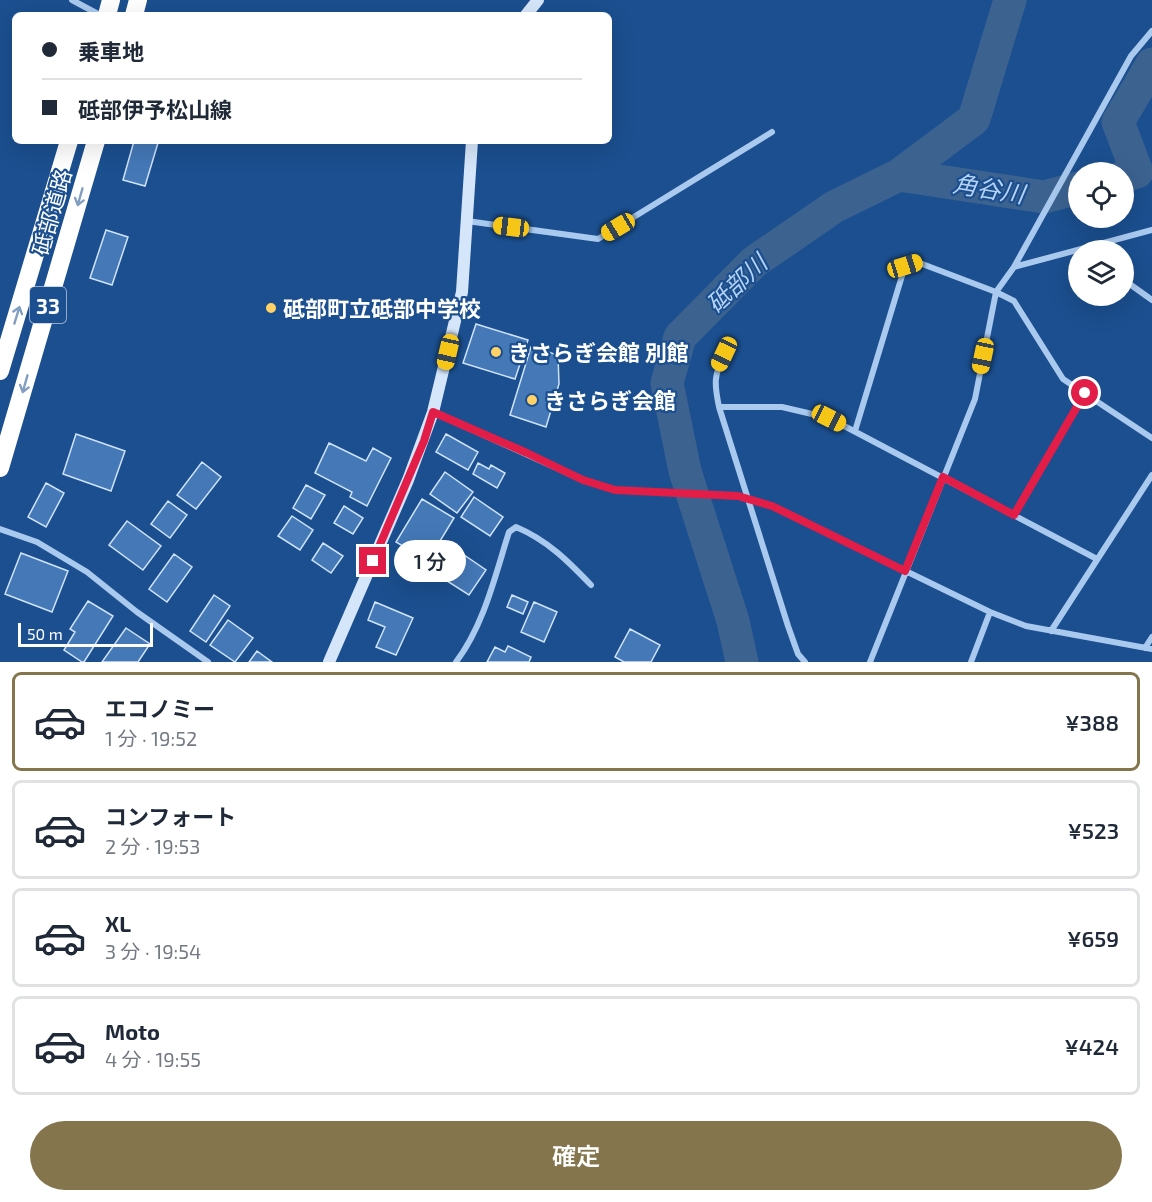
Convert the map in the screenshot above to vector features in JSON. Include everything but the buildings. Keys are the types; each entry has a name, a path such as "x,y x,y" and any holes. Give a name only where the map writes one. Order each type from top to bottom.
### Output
{"highway":[{"name":"砥部道路","path":"0,371 68,144"},
{"name":"砥部道路","path":"0,468 95,144"}],"main road":[{"path":"528,12 538,0"},
{"path":"329,662 408,480 433,412 462,292 472,144"}],"street":[{"path":"72,0 94,12"},
{"path":"870,662 975,399 996,292 1014,267 1131,56 1152,31"},
{"path":"467,221 598,239 772,132"},
{"path":"1116,240 1152,230"},
{"path":"1014,267 1068,253"},
{"path":"855,431 905,266 917,262 1014,301 1063,378 1152,438"},
{"path":"1134,287 1152,300"},
{"path":"724,354 716,372 714,385 719,407 792,640 798,654 805,662"},
{"path":"1014,515 1085,393"},
{"path":"719,407 782,407 829,418 1097,559"},
{"path":"433,412 583,480 615,490 738,496 772,506 990,612 1026,626 1149,648 1152,637"},
{"path":"1051,631 1152,475"},
{"path":"456,662 464,651 485,608 508,532 516,527 536,535 564,556 591,585"},
{"path":"0,529 37,542 87,573 136,612 208,662"},
{"path":"971,662 990,612"}],"waterway":[{"name":"砥部川","path":"742,662 733,621 685,471 667,383 680,337 754,262 834,207 899,175 974,119 1010,0"},
{"name":"角谷川","path":"1133,162 1118,122 1152,64"},
{"name":"角谷川","path":"1134,164 1137,172 1134,173"},
{"name":"角谷川","path":"899,175 1044,197 1068,191"}],"place":[{"name":"砥部町立砥部中学校","path":"271,308"},
{"name":"きさらぎ会館 別館","path":"496,352"},
{"name":"きさらぎ会館","path":"532,400"}],"route":[{"path":"373,561 424,441 433,412 583,480 615,490 738,496 772,506 905,571 943,477 1014,515 1085,393"}]}
